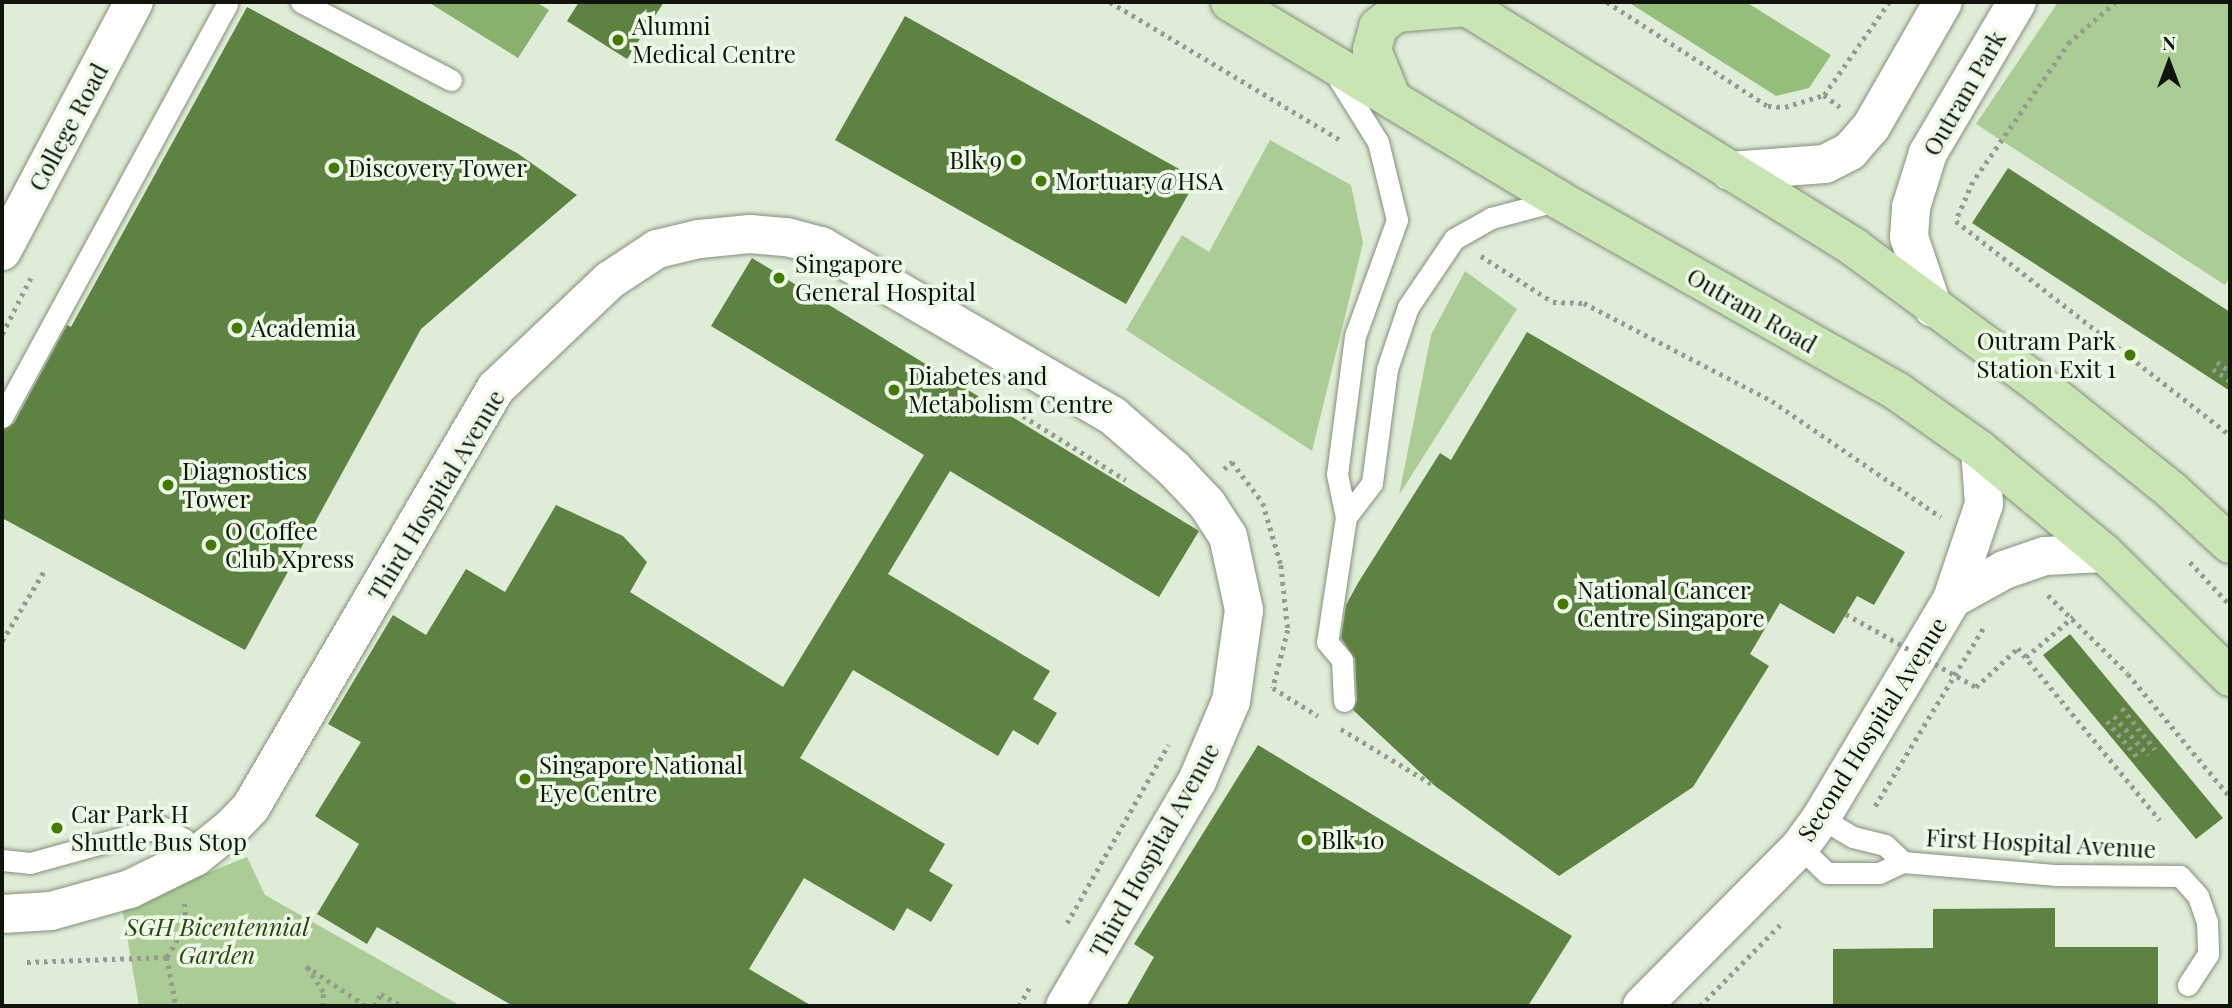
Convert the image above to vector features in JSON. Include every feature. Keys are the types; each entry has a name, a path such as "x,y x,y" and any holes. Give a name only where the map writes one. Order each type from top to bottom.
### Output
{"main road":[{"name":"Outram Road","path":"1230,2 1390,94 1559,200 1898,393 1980,450 2104,553 2230,677"},
{"path":"1390,94 1372,50 1378,27 1396,13 1463,4 1855,248 2080,418 2230,544"}],"street":[{"name":"College Road","path":"2,251 134,2"},
{"path":"1730,171 1825,163 1850,150 1871,127 1943,2"},
{"name":"Outram Park","path":"1933,308 1909,237 1911,207 1925,160 2017,2"},
{"name":"Third Hospital Avenue","path":"2,914 51,911 130,890 195,858 251,807 496,388 610,280 657,249 699,239 750,234 821,246 1113,416 1197,494 1228,536 1239,573 1244,610 1231,701 1197,781 1065,1006"},
{"name":"Second Hospital Avenue","path":"1642,1006 1811,833 1952,599 1974,544 1984,504 1980,450"},
{"name":"Second Hospital Avenue","path":"1952,599 2004,570 2045,556 2104,553"}],"lane":[{"path":"301,2 451,80"},
{"path":"2,416 227,4"},
{"path":"1323,56 1378,142 1397,220 1355,336 1337,474 1346,517 1327,642 1342,660 1344,701"},
{"path":"1346,517 1372,483 1387,369 1408,307 1454,239 1491,218 1559,200"},
{"path":"2,860 30,863 161,827 184,839 195,858"},
{"name":"First Hospital Avenue","path":"1903,862 1885,845 1853,837 1811,833 1827,873 1879,873 1903,862 2045,874 2180,876 2198,896 2207,922 2208,954 2188,985"}],"path":[{"path":"1607,2 1768,106 1785,107 1824,96 1888,2 1898,9"},
{"path":"2116,2 2070,42 1973,182 1956,221 2230,435"},
{"path":"2217,362 2230,371"},
{"path":"2213,369 2230,381"},
{"path":"1023,416 1129,482"},
{"path":"1840,446 1974,544"},
{"path":"1197,494 1232,462 1263,503 1281,565 1288,630 1273,688 1435,786"},
{"path":"2,642 44,570"},
{"path":"2040,592 2057,600 2128,674 2228,789 2230,797"},
{"path":"1846,614 1976,687 2018,648 2160,820"},
{"path":"2026,657 2073,617"},
{"path":"2122,708 2155,749"},
{"path":"2114,716 2148,755"},
{"path":"2106,721 2140,761"},
{"path":"1063,929 1171,740"},
{"path":"176,1006 167,957 186,924 183,895"},
{"path":"27,962 167,957"},
{"path":"323,1006 323,992 306,966 366,1006"},
{"path":"1019,1006 1036,976"},
{"path":"374,1006 381,994 402,1006"}],"green space":[{"path":"2058,2 2230,2 2230,277 2225,285 1976,124"},
{"path":"1270,140 1351,185 1363,243 1312,451 1126,330 1182,235 1209,252"},
{"path":"1465,271 1517,309 1399,495 1431,335"},
{"name":"SGH Bicentennial Garden","path":"247,857 265,895 461,1006 139,1006 122,907"}],"shaded area":[{"path":"428,2 536,2 549,10 518,58"},
{"path":"1628,2 1746,2 1831,55 1809,88 1776,96"}],"building":[{"name":"Alumni Medical Centre","path":"579,2 664,2 627,59 567,21"},
{"name":"Academia","path":"247,7 517,153 577,195 421,329 245,650 2,518 2,430 14,423 67,325 71,327"},
{"name":"Blk 9","path":"905,16 1197,179 1126,304 835,140"},
{"path":"2008,168 2230,312 2230,391 1972,223"},
{"path":"752,258 1199,531 1159,597 950,471 888,574 1050,671 1033,699 1057,713 1038,745 1013,730 998,756 853,670 800,758 945,844 929,871 953,885 931,922 907,908 894,931 804,878 749,969 812,1006 513,1006 377,927 367,944 317,914 359,844 315,816 361,742 328,724 393,615 426,635 466,569 505,592 556,505 623,536 647,562 630,592 783,687 924,455 711,326"},
{"name":"National Cancer Centre Singapore","path":"1527,332 1905,552 1874,605 1857,596 1834,634 1780,603 1750,654 1769,666 1693,787 1559,876 1435,786 1353,710 1357,700 1355,659 1341,638 1346,605 1358,583 1440,453 1451,460"},
{"path":"2070,634 2223,818 2196,839 2043,655"},
{"name":"Blk 10","path":"1258,745 1572,936 1528,1006 1126,1006 1154,957 1134,944"},
{"path":"2055,908 2055,947 2158,947 2158,1006 1833,1006 1833,949 1933,948 1933,909"}],"place":[{"name":"Alumni Medical Centre","path":"618,40"},
{"name":"Blk 9","path":"1016,160"},
{"name":"Discovery Tower","path":"334,168"},
{"name":"Mortuary@HSA","path":"1041,181"},
{"name":"Singapore General Hospital","path":"779,278"},
{"name":"Academia","path":"237,328"},
{"name":"Outram Park Station Exit 1","path":"2130,355"},
{"name":"Diabetes and Metabolism Centre","path":"894,390"},
{"name":"Diagnostics Tower","path":"168,485"},
{"name":"O Coffee Club Xpress","path":"211,545"},
{"name":"National Cancer Centre Singapore","path":"1563,604"},
{"name":"Singapore National Eye Centre","path":"525,779"},
{"name":"Car Park H Shuttle Bus Stop","path":"57,828"},
{"name":"Blk 10","path":"1307,840"}]}
